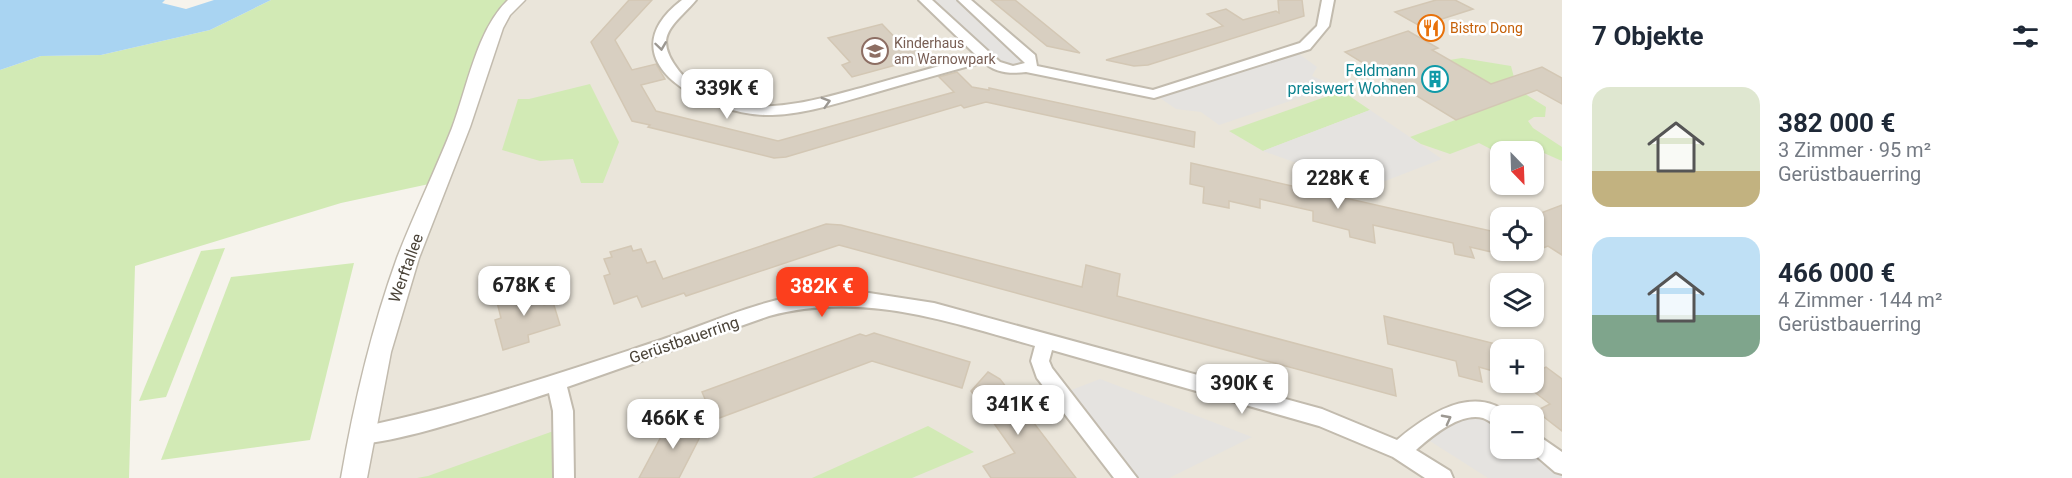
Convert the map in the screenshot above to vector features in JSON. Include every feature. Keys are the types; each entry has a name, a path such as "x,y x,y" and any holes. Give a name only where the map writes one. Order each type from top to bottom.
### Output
{"street":[{"name":"Werftallee","path":"354,478 379,352 408,258 484,65 495,28 503,13 517,0"},
{"name":"Werftallee","path":"484,65 497,49 518,11 531,0"},
{"path":"690,0 669,19 660,33 659,42 663,56 675,78 700,95 738,107 790,110 987,57"},
{"path":"925,0 987,57 1004,69 1026,68 1154,94 1305,46 1314,40 1324,25 1329,14 1328,0"},
{"path":"964,0 1030,57 1032,64 1026,68"},
{"name":"Gerüstbauerring","path":"361,436 412,426 804,301 839,299 906,303 1322,418 1400,451 1443,478"},
{"path":"1046,341 1040,361 1044,372 1127,478"},
{"path":"556,381 563,411 564,478"},
{"path":"1400,451 1419,434 1464,410 1482,409 1490,413"},
{"path":"1544,450 1562,465"}],"shaded area":[{"path":"517,0 1562,0 1562,478 354,478 367,402 484,65"},
{"path":"925,0 964,0 1032,64 1004,69"},
{"path":"1295,51 1317,67 1312,76 1335,86 1219,125 1201,112 1176,109 1154,94"},
{"path":"1370,110 1442,159 1380,183 1308,167 1263,151"},
{"path":"1100,379 1252,437 1169,478 1127,478 1061,394"},
{"path":"1464,410 1490,416 1490,459 1544,459 1544,454 1562,465 1562,478 1488,478 1419,434"}],"green space":[{"path":"271,0 512,0 463,97 429,184 341,203 135,266 129,478 0,478 0,70 41,56 101,55 210,30"},
{"path":"1462,58 1511,66 1517,89 1546,107 1545,117 1534,117 1528,121 1533,128 1562,147 1562,161 1544,153 1544,141 1490,141 1490,149 1479,143 1450,154 1421,144 1410,137 1514,98 1449,60"},
{"path":"590,84 619,142 603,183 581,183 573,159 540,161 502,150 518,99 529,99"},
{"path":"1342,91 1370,110 1263,151 1229,131"},
{"path":"225,248 166,397 139,401 201,251"},
{"path":"354,263 310,440 161,460 231,277"},
{"path":"928,426 974,452 912,478 812,478"},
{"path":"562,428 564,478 417,478 428,476"}],"water":[{"path":"0,0 165,0 162,3 186,9 214,0 271,0 210,30 101,55 41,56 0,70"}],"building":[{"path":"629,0 652,0 615,40 632,70 656,64 665,79 641,85 656,111 778,141 954,92 939,77 957,72 972,87 989,90 989,88 1195,132 1194,147 986,102 964,108 961,105 786,157 774,158 648,127 650,125 632,121 591,42"},
{"path":"991,0 1015,0 1080,53 1047,46"},
{"path":"1278,0 1302,0 1304,16 1148,65 1134,66 1106,60 1223,26 1207,14 1226,9 1243,20 1276,11 1279,13"},
{"path":"1436,0 1455,0 1473,9 1420,26 1395,12"},
{"name":"Kinderhaus am Warnowpark","path":"882,24 905,48 914,45 925,57 852,77 842,65 850,62 828,38"},
{"name":"Feldmann preiswert Wohnen","path":"1408,31 1438,48 1432,50 1491,84 1542,67 1562,78 1562,104 1537,90 1456,120 1345,52"},
{"path":"1191,163 1490,231 1490,252 1470,247 1474,258 1455,254 1453,243 1373,225 1375,243 1350,237 1349,230 1313,221 1313,211 1260,199 1260,208 1229,201 1229,208 1203,203 1204,187 1190,184"},
{"path":"1562,205 1562,255 1548,246 1544,248 1544,212"},
{"path":"826,224 841,225 1082,287 1086,265 1120,274 1117,296 1392,369 1396,396 839,245 686,296 684,293 642,307 637,296 614,304 604,276 610,274 604,259 612,257 610,252 631,246 633,251 641,249 647,263 655,261 663,279"},
{"path":"527,286 528,292 539,289 544,305 553,302 560,325 528,335 529,342 503,350 495,320 501,318 497,302 509,298 507,292"},
{"path":"1384,316 1490,342 1490,370 1479,367 1482,382 1459,376 1456,361 1388,344"},
{"path":"874,333 970,362 962,388 872,361 714,420 702,392 860,334 866,336"},
{"path":"1546,367 1562,379 1562,431 1544,417 1544,407 1550,404 1536,393 1544,393 1544,368"},
{"path":"988,372 1000,379 1076,478 991,478 983,466 1015,453 971,391"},
{"path":"671,418 706,425 679,478 639,478"}],"place":[{"name":"Bistro Dong","path":"1431,28"},
{"name":"Kinderhaus am Warnowpark","path":"875,51"},
{"name":"Feldmann preiswert Wohnen","path":"1435,79"}]}
